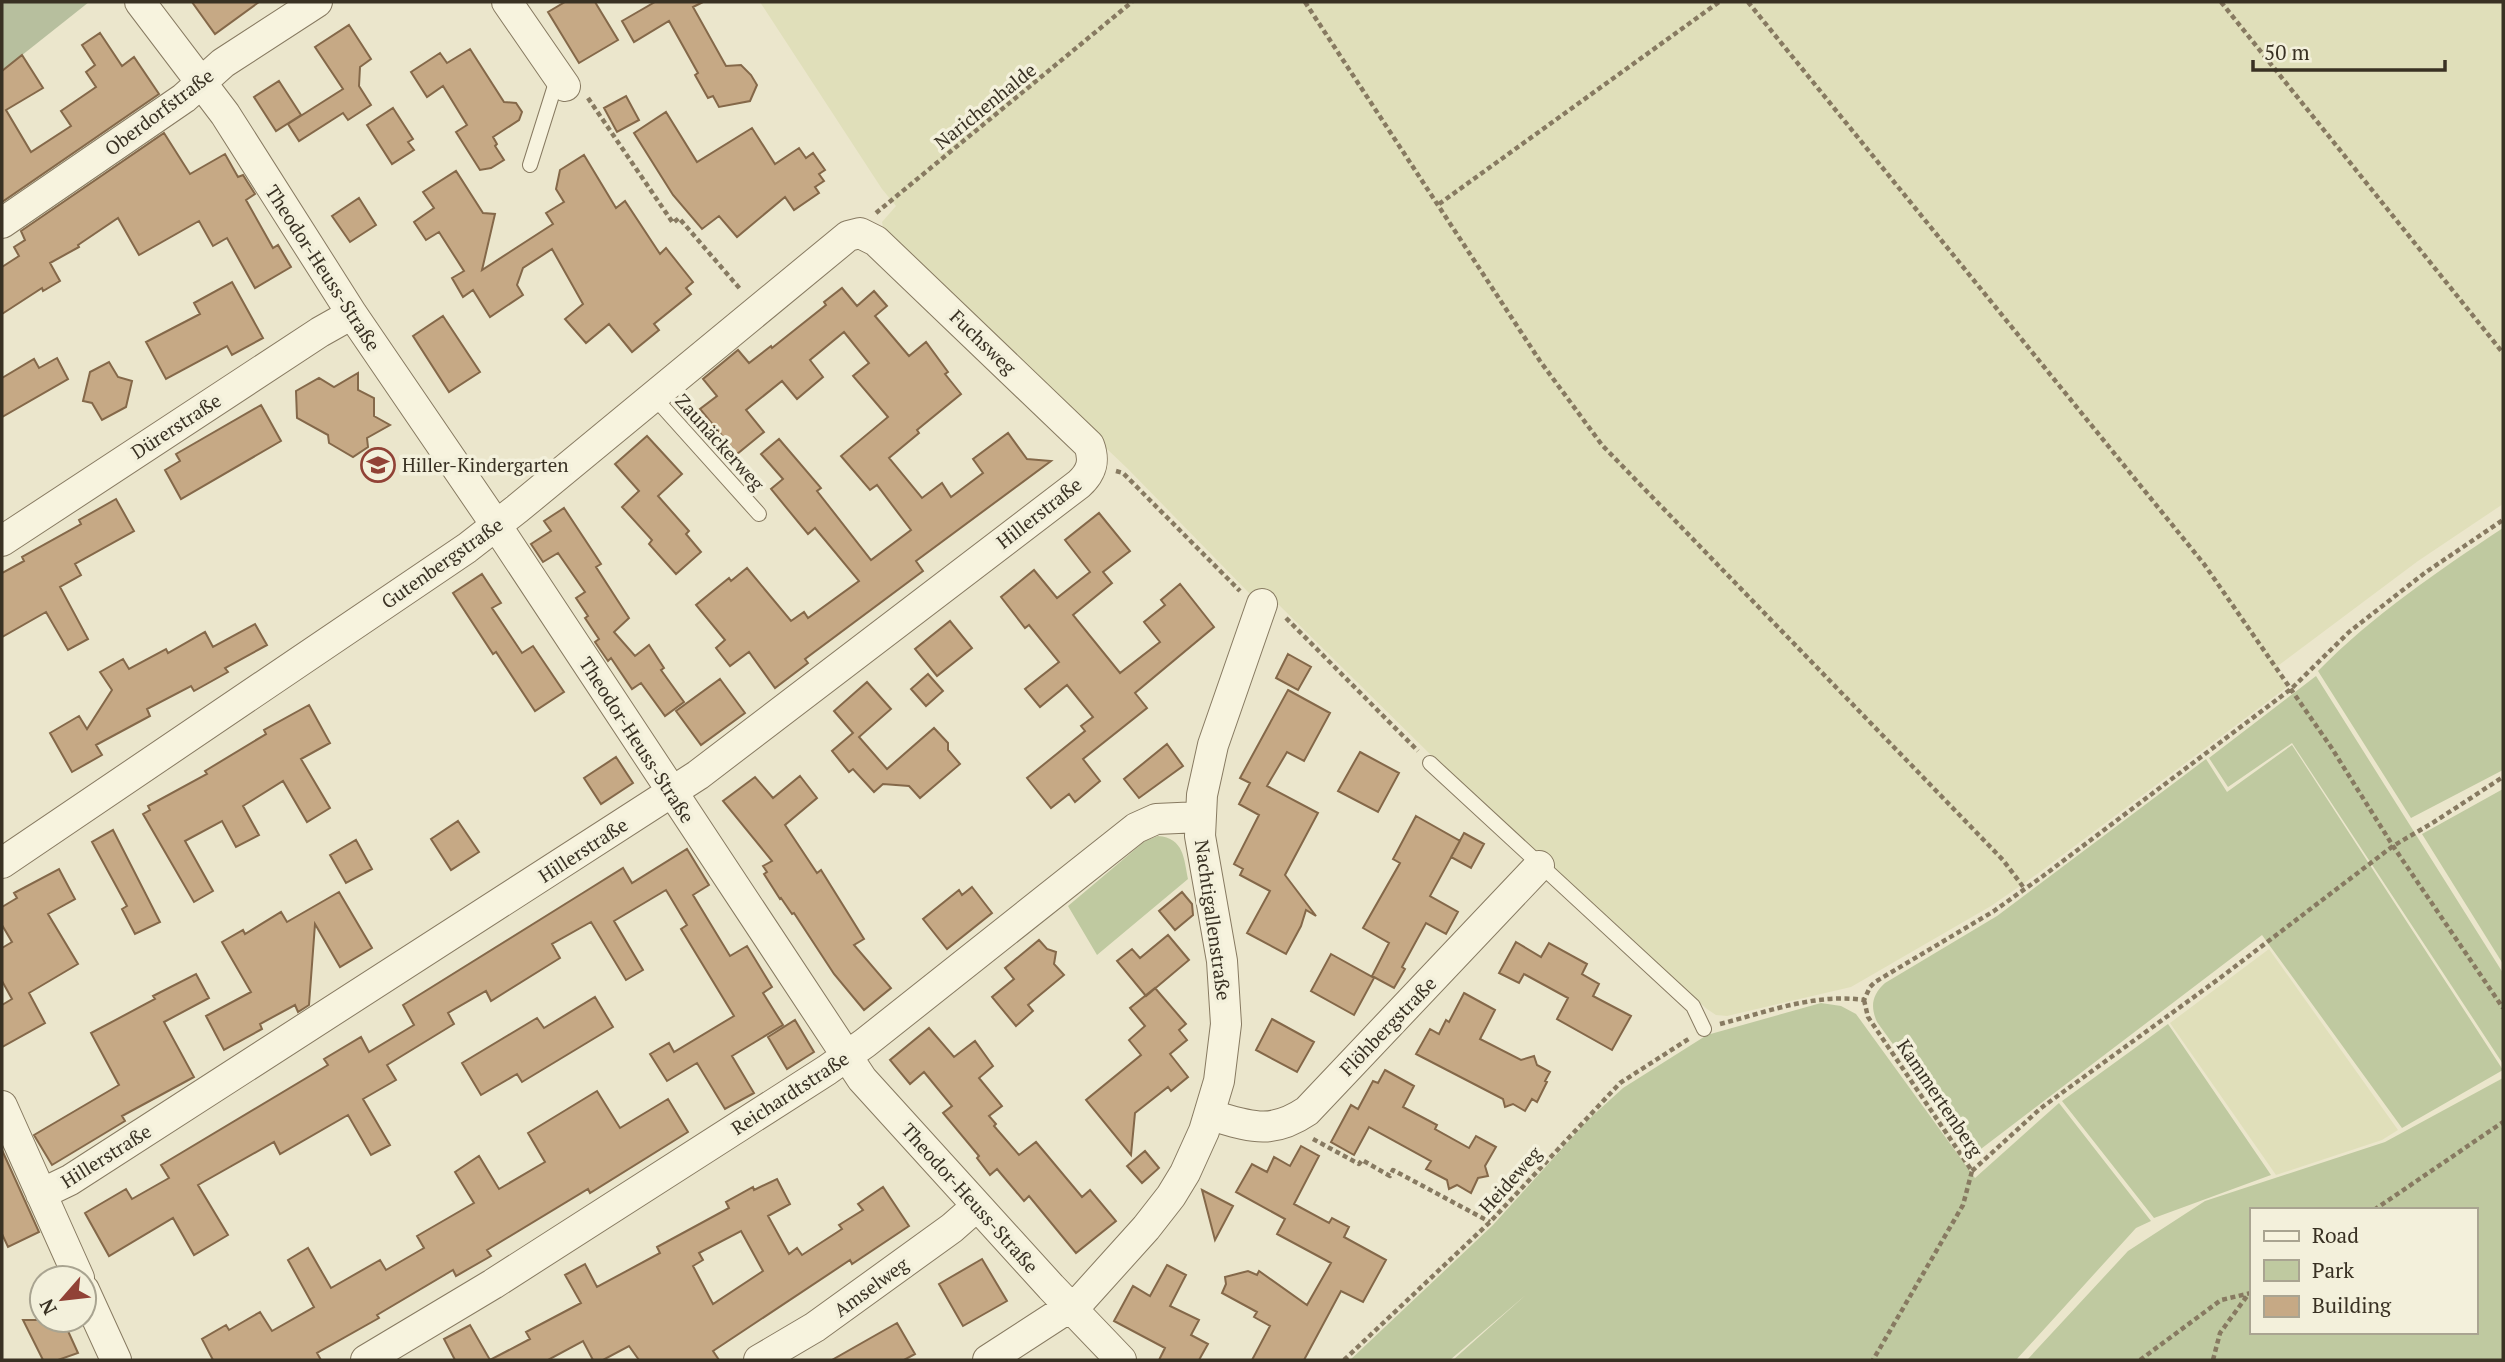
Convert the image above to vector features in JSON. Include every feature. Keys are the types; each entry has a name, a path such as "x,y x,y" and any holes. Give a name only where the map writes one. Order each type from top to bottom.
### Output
{"street":[{"name":"Theodor-Heuss-Straße","path":"140,2 225,114 352,314 496,525 846,1057 862,1079 977,1206 1121,1360"},
{"name":"Oberdorfstraße","path":"2,223 184,98 223,64 317,2"},
{"path":"507,2 562,80"},
{"name":"Gutenbergstraße","path":"2,863 467,548 839,241 860,233"},
{"name":"Fuchsweg","path":"860,233 876,241 1083,438 1089,444 1093,462"},
{"name":"Dürerstraße","path":"2,541 320,332 352,314"},
{"name":"Hillerstraße","path":"41,1194 82,1173 672,793 1079,484 1093,462"},
{"name":"Nachtigallenstraße","path":"988,1360 1082,1299 1165,1204 1185,1172 1210,1115 1223,1063 1226,1002 1222,961 1202,853 1200,817 1205,771 1262,604"},
{"name":"Reichardtstraße","path":"366,1360 493,1284 846,1057 1136,828 1156,819 1200,817"},
{"name":"Flöhbergstraße","path":"1210,1115 1259,1128 1276,1127 1307,1111 1539,866"},
{"path":"2,1106 73,1264"},
{"name":"Amselweg","path":"759,1360 815,1327 952,1228 977,1206"},
{"path":"98,1321 116,1360"}],"lane":[{"path":"530,165 562,80"},
{"name":"Zaunäckerweg","path":"653,396 759,514"},
{"path":"1430,763 1693,1006 1704,1029"}],"path":[{"name":"Narichenhalde","path":"860,233 860,227 1132,2"},
{"path":"1305,2 1540,361 1602,445 2003,860 2024,888"},
{"path":"1438,204 1719,2"},
{"path":"1748,2 2204,564 2291,689 2503,1008"},
{"path":"2221,2 2503,353"},
{"path":"562,80 588,98 673,223 679,218 757,309"},
{"path":"1864,1000 1870,986 1875,982 1994,911 2043,876 2291,689 2349,632 2426,572 2503,520"},
{"path":"1972,1171 2041,1108 2220,978 2393,846 2503,777"},
{"name":"Heideweg","path":"1343,1360 1490,1222 1619,1083 1704,1029 1810,1000 1835,997 1864,1000"},
{"name":"Kammertenberg","path":"1864,1000 1868,1017 1972,1171 1963,1205 1873,1360"},
{"path":"1293,1120 1300,1132 1359,1164 1362,1160 1390,1176 1394,1170 1490,1222"},
{"path":"2377,1208 2503,1122"},
{"path":"2140,1360 2221,1300 2249,1294"},
{"path":"2213,1360 2220,1333 2249,1294"}],"green space":[{"path":"2,2 89,2 2,71"},
{"path":"760,2 2503,2 2503,504 2418,561 2275,668 2287,687 1991,906 1851,987 1727,1016 1716,1015 1543,862 1279,605 1251,595 1128,469 885,238 882,222 896,206 882,189"},
{"path":"2503,528 2503,770 2411,818 2318,671 2384,612"},
{"path":"2316,676 2503,973 2503,1064 2292,743 2228,787 2209,758"},
{"path":"2292,745 2503,1070 2402,1128 2262,935 1973,1155 1877,1022 1873,1011 1874,1001 1881,987 1997,916 2206,759 2227,792"},
{"path":"2503,789 2503,964 2422,834"},
{"path":"1158,836 1178,845 1184,857 1188,879 1097,955 1068,906 1145,841"},
{"path":"2269,949 2398,1130 2382,1140 2276,1175 2170,1023"},
{"path":"1821,1003 1841,1006 1856,1014 1975,1178 2059,1103 2151,1221 2136,1228 2016,1360 1453,1360 1528,1293 1450,1360 1350,1360 1493,1225 1588,1120 1623,1088 1707,1035"},
{"path":"2168,1024 2271,1175 2154,1218 2062,1101"},
{"path":"2503,1078 2503,1360 2027,1360 2128,1251 2205,1201 2385,1142"}],"building":[{"path":"192,2 259,2 215,34"},
{"path":"565,2 595,2 618,40 579,63 548,12"},
{"path":"655,2 703,2 693,7 726,66 741,65 757,85 750,101 719,107 713,96 708,98 695,75 698,73 669,21 634,42 622,21"},
{"path":"349,25 371,59 360,67 359,86 371,105 348,120 343,113 299,141 288,124 343,89 315,47"},
{"path":"100,33 122,66 134,57 159,94 2,202 2,71 22,55 43,88 6,110 31,152 71,126 61,111 96,87 86,72 95,65 82,45"},
{"path":"470,49 504,102 516,103 522,112 519,120 493,137 504,160 491,168 480,170 456,132 467,125 443,86 427,97 411,72 440,53 447,63"},
{"path":"279,81 301,115 276,131 254,97"},
{"path":"626,96 639,120 617,132 604,108"},
{"path":"393,108 413,139 408,142 414,150 392,164 367,125"},
{"path":"666,112 697,162 752,128 775,164 799,148 806,158 813,153 825,170 819,174 824,181 815,187 819,193 794,210 785,197 737,237 719,216 702,229 673,195 634,133"},
{"path":"164,133 190,174 225,154 238,177 243,175 255,194 246,200 273,248 278,245 291,267 255,288 227,238 213,246 199,221 139,255 118,218 78,245 79,247 50,263 60,281 43,291 42,288 2,314 2,267 19,256 14,247 25,240 21,231"},
{"path":"584,155 616,208 625,201 660,254 666,248 693,282 686,288 691,294 654,324 659,330 632,352 609,324 586,343 565,319 583,304 552,249 523,268 517,285 523,295 490,317 473,290 463,297 452,278 464,271 439,232 426,240 414,222 434,208 423,192 456,171 483,213 495,214 482,270 553,224 546,213 564,202 556,189 560,170"},
{"path":"359,198 376,225 350,242 332,216"},
{"path":"232,282 263,338 232,355 227,346 166,379 146,342 200,314 194,303"},
{"path":"842,288 857,306 874,291 887,306 875,316 909,356 926,342 948,372 945,374 961,394 917,430 919,433 889,458 922,498 942,483 951,497 983,473 973,459 1008,433 1027,459 1051,461 916,561 923,571 805,659 808,663 775,688 749,652 730,666 716,648 725,640 696,605 729,578 731,581 747,568 791,621 804,612 808,618 859,581 815,528 808,534 771,489 783,479 761,454 779,439 821,488 817,491 871,560 911,530 877,485 870,490 841,456 888,417 853,376 869,363 844,332 810,360 823,377 797,399 782,381 746,410 764,432 737,454 700,409 717,396 703,379 738,350 749,363 771,346 772,348 826,305 824,302"},
{"path":"443,316 480,372 449,392 413,336"},
{"path":"57,358 68,379 2,417 2,378 34,359 39,368"},
{"path":"109,362 118,377 132,381 126,407 102,420 92,403 83,401 90,372"},
{"path":"358,373 358,390 374,398 374,416 390,425 367,438 368,447 353,457 329,443 328,435 297,418 296,391 319,378 334,387"},
{"path":"261,405 281,441 181,499 165,470 180,461 176,454"},
{"path":"647,436 682,474 658,496 689,531 686,534 701,552 676,574 649,544 652,540 622,507 639,491 615,464"},
{"path":"116,499 134,531 75,564 81,575 60,587 88,639 68,650 46,612 2,637 2,573 24,561 22,557 81,524 79,520"},
{"path":"564,508 601,564 596,567 629,618 614,632 635,656 649,645 664,668 661,670 684,702 665,716 641,683 632,689 611,658 608,661 595,642 599,639 576,598 585,592 558,553 543,562 531,544 551,531 544,521"},
{"path":"1099,513 1130,551 1103,572 1112,583 1073,615 1120,673 1160,642 1144,622 1165,605 1161,600 1180,584 1214,627 1135,693 1147,708 1083,759 1100,781 1075,802 1069,794 1051,808 1027,778 1085,731 1081,726 1093,717 1067,685 1040,707 1025,689 1059,662 1029,625 1025,628 1001,597 1034,570 1057,598 1090,572 1065,540"},
{"path":"482,574 501,603 492,608 522,653 533,646 564,692 535,711 453,593"},
{"path":"950,621 972,648 937,676 915,649"},
{"path":"255,624 267,645 225,668 228,672 194,691 191,686 147,709 150,716 96,745 102,755 72,772 50,733 79,716 87,729 112,690 100,672 123,659 129,669 166,649 168,653 205,632 213,647"},
{"path":"1288,654 1311,667 1298,690 1276,678"},
{"path":"928,674 943,691 926,706 911,689"},
{"path":"720,679 745,713 701,745 676,711"},
{"path":"867,682 891,709 859,737 887,769 934,728 948,743 948,750 960,764 920,798 909,786 883,784 874,792 853,769 849,772 832,751 853,733 834,711"},
{"path":"1288,690 1330,713 1304,761 1287,752 1267,786 1318,813 1285,875 1316,916 1306,910 1286,954 1247,933 1270,891 1240,875 1243,869 1234,864 1259,815 1239,804 1250,783 1240,778"},
{"path":"309,705 330,743 301,759 330,808 307,822 283,781 243,806 259,835 236,847 222,821 185,841 213,891 194,902 143,814 150,810 148,806 207,774 205,771 266,734 264,730"},
{"path":"1167,744 1183,766 1139,798 1124,779"},
{"path":"1360,752 1399,773 1378,812 1338,791"},
{"path":"616,757 633,783 601,804 584,778"},
{"path":"800,776 817,798 785,825 817,873 821,870 864,939 854,945 891,988 864,1010 834,974 794,913 792,914 780,899 764,874 767,872 763,866 772,861 723,801 755,777 773,798"},
{"path":"1416,816 1460,841 1430,896 1458,912 1446,934 1426,923 1394,988 1372,976 1389,943 1363,928 1400,863 1393,859"},
{"path":"458,821 479,852 451,870 431,839"},
{"path":"113,830 160,922 135,934 122,909 127,906 92,842"},
{"path":"1464,833 1484,844 1471,868 1451,857"},
{"path":"356,840 372,869 346,883 330,855"},
{"path":"687,849 709,885 693,895 730,956 747,946 772,987 763,993 783,1025 732,1056 754,1093 725,1109 697,1063 667,1081 650,1054 669,1043 674,1052 734,1016 681,929 687,925 666,890 614,921 643,970 626,980 591,922 552,944 560,958 491,1001 486,991 448,1013 454,1024 387,1065 396,1080 363,1099 390,1145 371,1155 348,1115 280,1154 274,1142 198,1185 228,1235 194,1255 173,1218 109,1256 85,1213 126,1189 132,1199 169,1178 161,1165 328,1065 324,1059 361,1037 369,1052 414,1025 403,1005 623,868 632,883"},
{"path":"59,869 75,899 48,914 78,964 29,993 45,1023 2,1047 2,1005 12,999 2,981 2,948 12,942 2,925 2,907 17,898 14,893"},
{"path":"972,887 992,913 947,949 923,919 959,890 962,895"},
{"path":"339,892 372,948 340,967 315,924 309,1005 298,1012 295,1005 260,1024 262,1029 224,1050 206,1016 251,992 222,942 243,930 245,934 281,912 287,922"},
{"path":"1182,892 1192,904 1193,915 1175,930 1159,911"},
{"path":"1168,935 1189,960 1146,996 1117,961 1132,949 1140,958"},
{"path":"1039,940 1047,949 1056,952 1054,964 1064,975 1028,1005 1033,1011 1016,1026 992,997 1014,979 1005,968"},
{"path":"1516,942 1541,957 1549,943 1587,964 1582,974 1599,984 1593,996 1631,1016 1612,1050 1557,1019 1568,998 1524,974 1519,983 1499,973"},
{"path":"1331,954 1374,978 1354,1015 1311,991"},
{"path":"196,974 209,998 164,1022 194,1077 122,1116 125,1121 52,1165 34,1135 119,1085 91,1033"},
{"path":"1155,988 1186,1024 1179,1030 1187,1040 1170,1054 1188,1077 1171,1091 1168,1087 1135,1113 1131,1155 1086,1100 1141,1055 1129,1040 1145,1026 1130,1008"},
{"path":"1464,993 1495,1010 1480,1039 1521,1060 1534,1056 1537,1065 1550,1072 1537,1102 1532,1099 1525,1111 1513,1104 1505,1107 1503,1099 1416,1054 1430,1029 1439,1034 1446,1020 1449,1022"},
{"path":"595,997 613,1027 522,1082 517,1074 481,1095 462,1063 537,1018 544,1028"},
{"path":"1272,1019 1314,1042 1297,1072 1256,1050"},
{"path":"795,1020 814,1052 787,1069 768,1037"},
{"path":"929,1028 954,1057 975,1041 993,1066 979,1078 1002,1106 989,1116 996,1124 994,1126 1019,1155 1036,1142 1082,1197 1090,1190 1116,1221 1076,1253 1029,1196 1024,1201 997,1169 990,1175 977,1158 979,1156 943,1113 952,1106 924,1072 910,1084 890,1060"},
{"path":"1385,1070 1414,1086 1403,1107 1437,1125 1435,1129 1469,1148 1476,1136 1496,1147 1485,1166 1488,1176 1478,1178 1471,1193 1457,1185 1449,1189 1447,1180 1426,1169 1431,1161 1369,1127 1354,1155 1331,1142 1351,1105 1358,1109 1373,1081 1378,1083"},
{"path":"597,1091 620,1128 668,1099 688,1132 590,1193 588,1189 487,1250 491,1256 456,1276 453,1270 377,1315 379,1318 317,1353 321,1360 213,1360 202,1339 226,1325 229,1330 260,1312 272,1331 314,1307 288,1260 308,1248 331,1288 380,1260 386,1270 424,1248 417,1236 474,1203 455,1172 479,1156 499,1189 545,1162 528,1133"},
{"path":"1301,1146 1319,1156 1294,1204 1329,1223 1332,1218 1349,1227 1344,1237 1386,1260 1363,1302 1341,1291 1304,1360 1252,1360 1270,1326 1254,1317 1257,1312 1222,1293 1226,1284 1225,1277 1248,1271 1257,1275 1259,1271 1307,1305 1331,1263 1277,1234 1285,1219 1236,1192 1252,1164 1267,1172 1274,1157 1290,1166"},
{"path":"2,1150 39,1232 8,1247 2,1234"},
{"path":"1145,1151 1159,1168 1142,1183 1127,1166"},
{"path":"777,1179 790,1204 768,1216 789,1254 797,1248 802,1255 842,1229 839,1225 863,1210 858,1204 883,1187 909,1226 852,1264 850,1260 713,1351 719,1360 639,1360 629,1346 603,1360 593,1360 583,1341 548,1360 490,1360 530,1339 526,1332 581,1303 565,1275 585,1264 597,1287 660,1253 657,1247 729,1208 726,1202 753,1187 754,1190","holes":["741,1231 763,1271 713,1304 693,1266 703,1260 699,1253"]},
{"path":"1202,1190 1233,1206 1215,1240"},
{"path":"982,1259 1007,1301 963,1326 939,1284"},
{"path":"1167,1265 1186,1275 1170,1306 1199,1320 1191,1335 1208,1344 1199,1360 1159,1360 1165,1348 1114,1321 1133,1286 1150,1296"},
{"path":"897,1323 915,1354 904,1360 832,1360"},
{"path":"470,1325 490,1360 455,1360 444,1339"},
{"path":"30,1334 69,1334 78,1353 58,1360 43,1360"}],"place":[{"name":"Hiller-Kindergarten","path":"378,465"}]}
